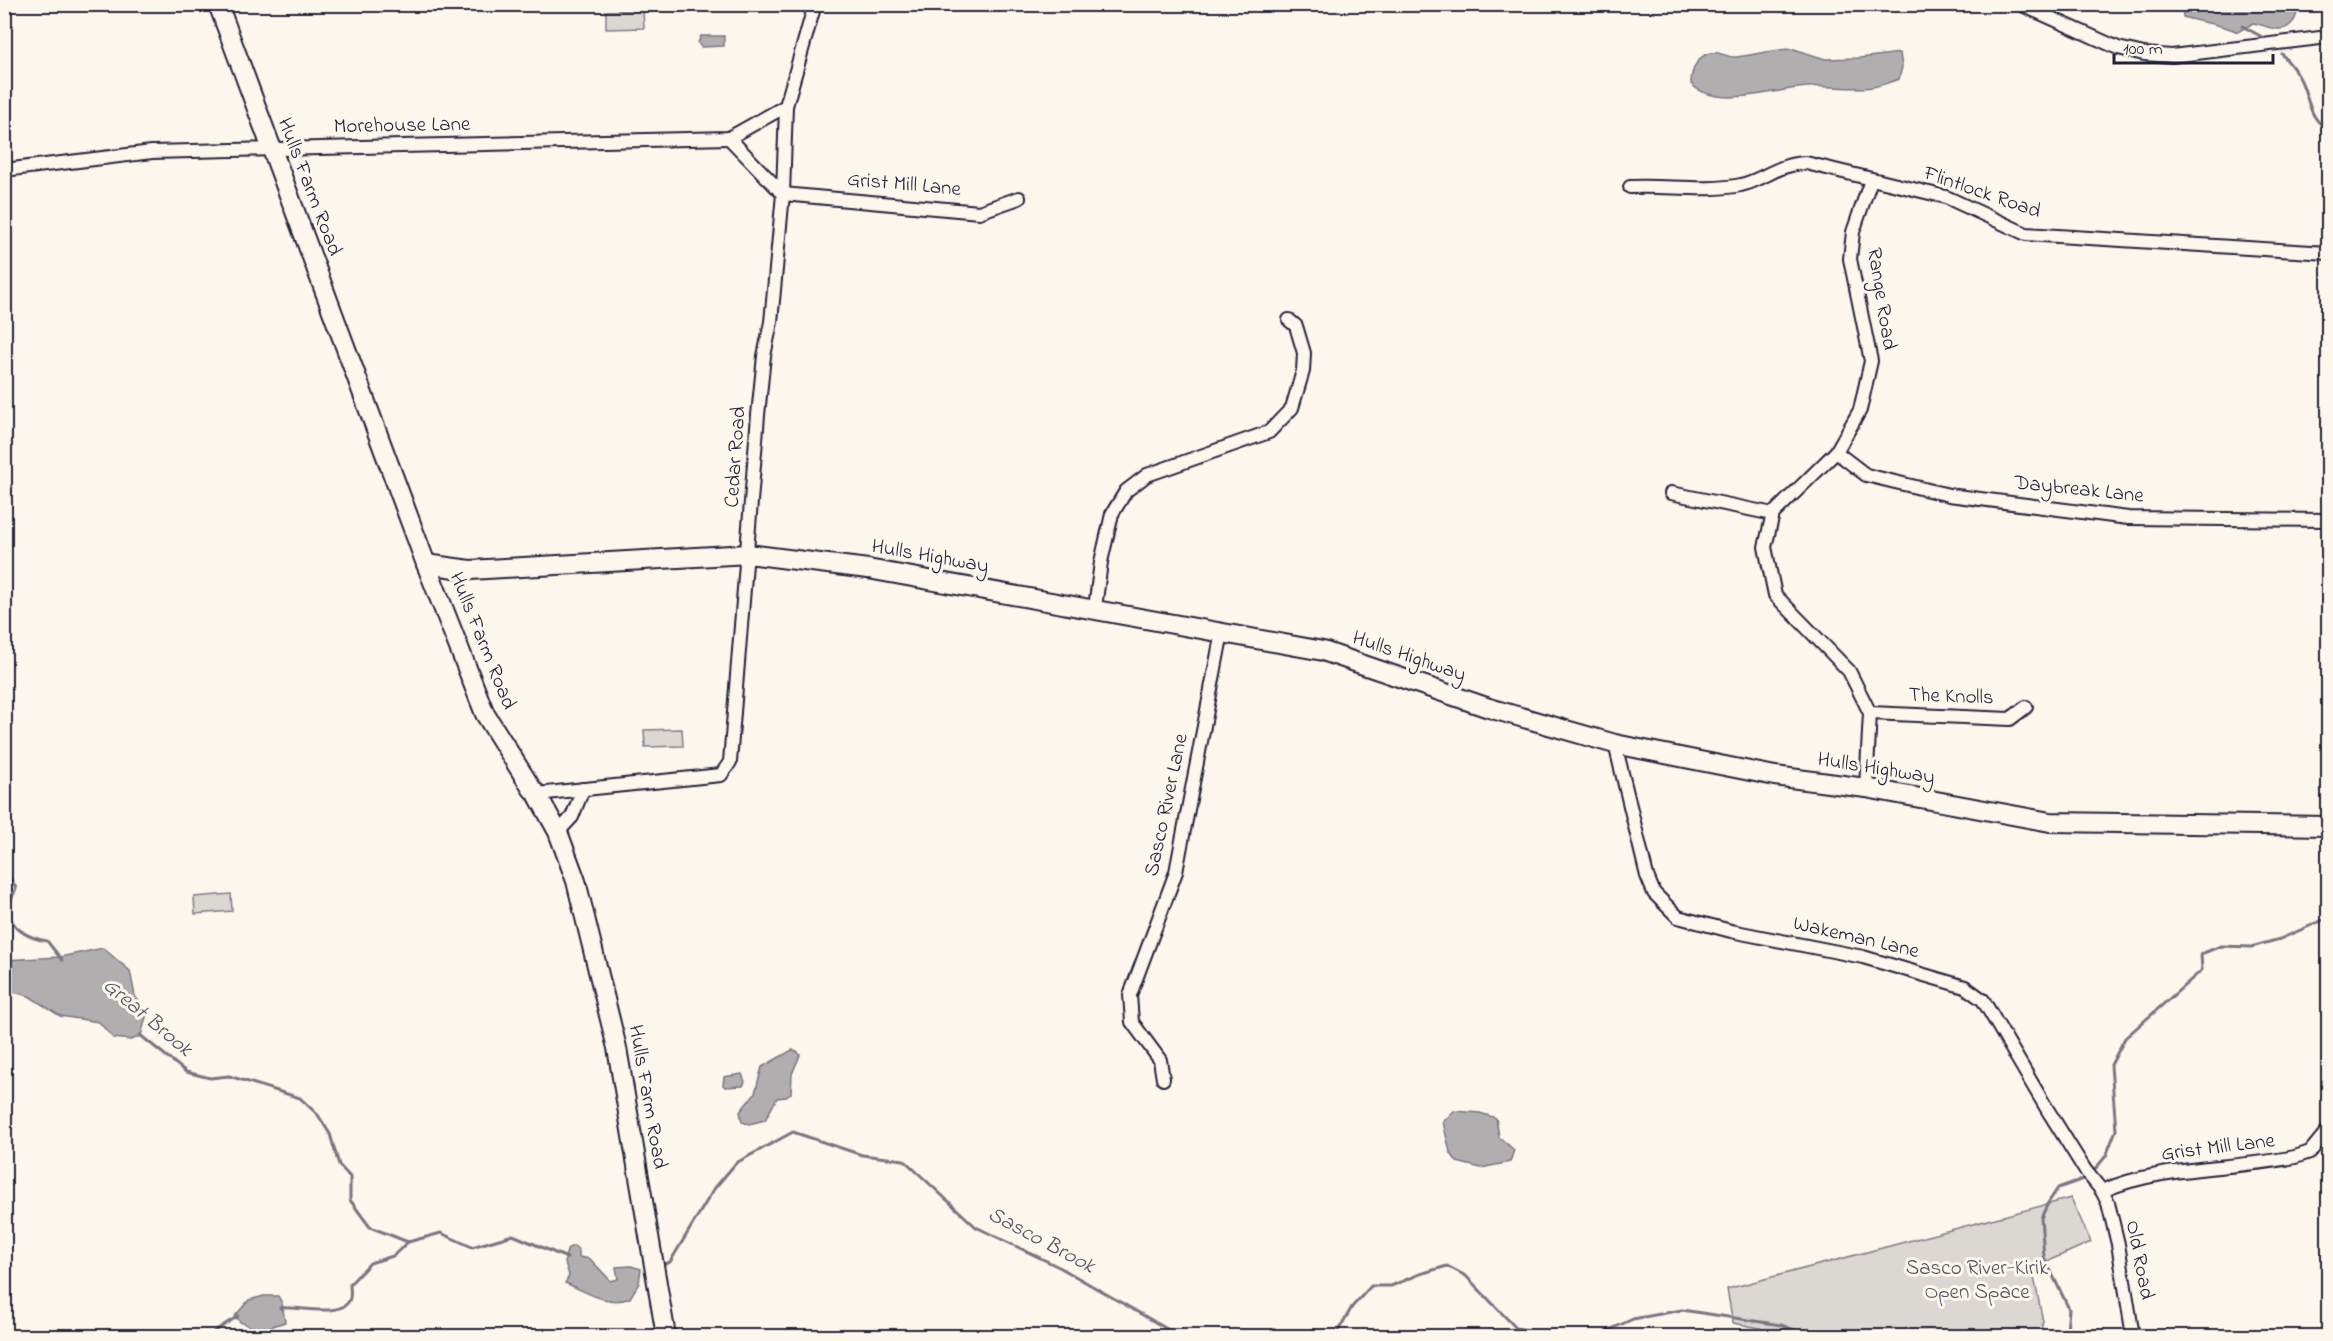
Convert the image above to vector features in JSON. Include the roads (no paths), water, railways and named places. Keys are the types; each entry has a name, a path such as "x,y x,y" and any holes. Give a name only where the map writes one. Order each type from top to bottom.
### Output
{"street":[{"name":"Hulls Farm Road","path":"218,4 426,564 485,714 537,794 558,832 576,880 617,1048 666,1336"},
{"name":"Cedar Road","path":"537,794 721,775 730,762 758,415 764,356 771,322 783,194 786,106 814,4"},
{"path":"2020,4 2118,48 2144,54 2172,56 2328,37"},
{"name":"Morehouse Lane","path":"4,170 152,152 729,138 786,106"},
{"path":"729,138 783,194"},
{"name":"Flintlock Road","path":"1630,187 1727,187 1744,184 1789,163 1806,162 1946,197 2026,234 2328,253"},
{"name":"Range Road","path":"1773,514 1836,452 1860,410 1871,361 1850,259 1853,232 1871,180"},
{"name":"Grist Mill Lane","path":"783,194 979,212 1019,198"},
{"path":"1095,608 1101,562 1112,513 1126,491 1147,475 1269,432 1292,408 1303,371 1304,353 1296,326 1289,320"},
{"name":"Daybreak Lane","path":"1836,452 1866,475 1949,495 2128,518 2328,520"},
{"path":"1671,493 1773,514 1765,547 1775,595 1849,671 1870,713 1866,788"},
{"name":"Hulls Highway","path":"426,564 470,570 748,554 868,569 1095,608 1323,651 1489,708 1615,744 1775,776 1866,788 2050,822 2328,826"},
{"name":"Hulls Highway","path":"435,584 470,570"},
{"name":"Sasco River Lane","path":"1163,1079 1160,1060 1132,1022 1130,995 1176,872 1222,632"},
{"name":"The Knolls","path":"1870,713 2010,719 2026,707"},
{"name":"Wakeman Lane","path":"1615,744 1647,876 1654,893 1678,916 1731,931 1863,957 1965,987 1983,1000 2085,1170 2102,1191"},
{"path":"558,832 572,816 583,789"},
{"name":"Grist Mill Lane","path":"2102,1191 2116,1185 2155,1176 2295,1157 2310,1152 2328,1130"},
{"name":"Old Road","path":"2102,1191 2108,1203 2118,1244 2133,1336"}],"waterway":[{"path":"2242,26 2264,38"},
{"path":"2282,54 2299,77 2313,114 2322,125 2328,128"},
{"name":"Great Brook","path":"4,867 16,888 7,910 9,917 27,935 47,941 62,960"},
{"name":"Sasco Brook","path":"2091,1174 2106,1156 2116,1130 2111,1065 2125,1038 2202,970 2201,954 2221,946 2251,947 2280,939 2328,918"},
{"name":"Great Brook","path":"140,1035 186,1072 210,1078 229,1076 300,1098 318,1115 330,1134 339,1165 350,1177 350,1200 370,1227 408,1242"},
{"name":"Sasco Brook","path":"660,1266 670,1262 714,1189 736,1163 793,1132 862,1155 904,1160 976,1227 1061,1268 1177,1336"},
{"name":"Sasco Brook","path":"2063,1336 2067,1331 2069,1309 2044,1257 2041,1218 2058,1188 2086,1178"},
{"name":"Sasco Brook","path":"280,1308 319,1310 339,1308 350,1298 350,1284 370,1263 393,1256 408,1242 441,1233 472,1247 513,1235 567,1258"},
{"name":"Sasco Brook","path":"1335,1336 1352,1307 1371,1286 1391,1286 1447,1266 1466,1276 1516,1328 1549,1334 1596,1336 1633,1319 1682,1310 1781,1325 1810,1336"},
{"name":"Sasco Brook","path":"207,1336 238,1316"}],"park label":[{"name":"Sasco River-Kirik Open Space","path":"1977,1281"}]}
